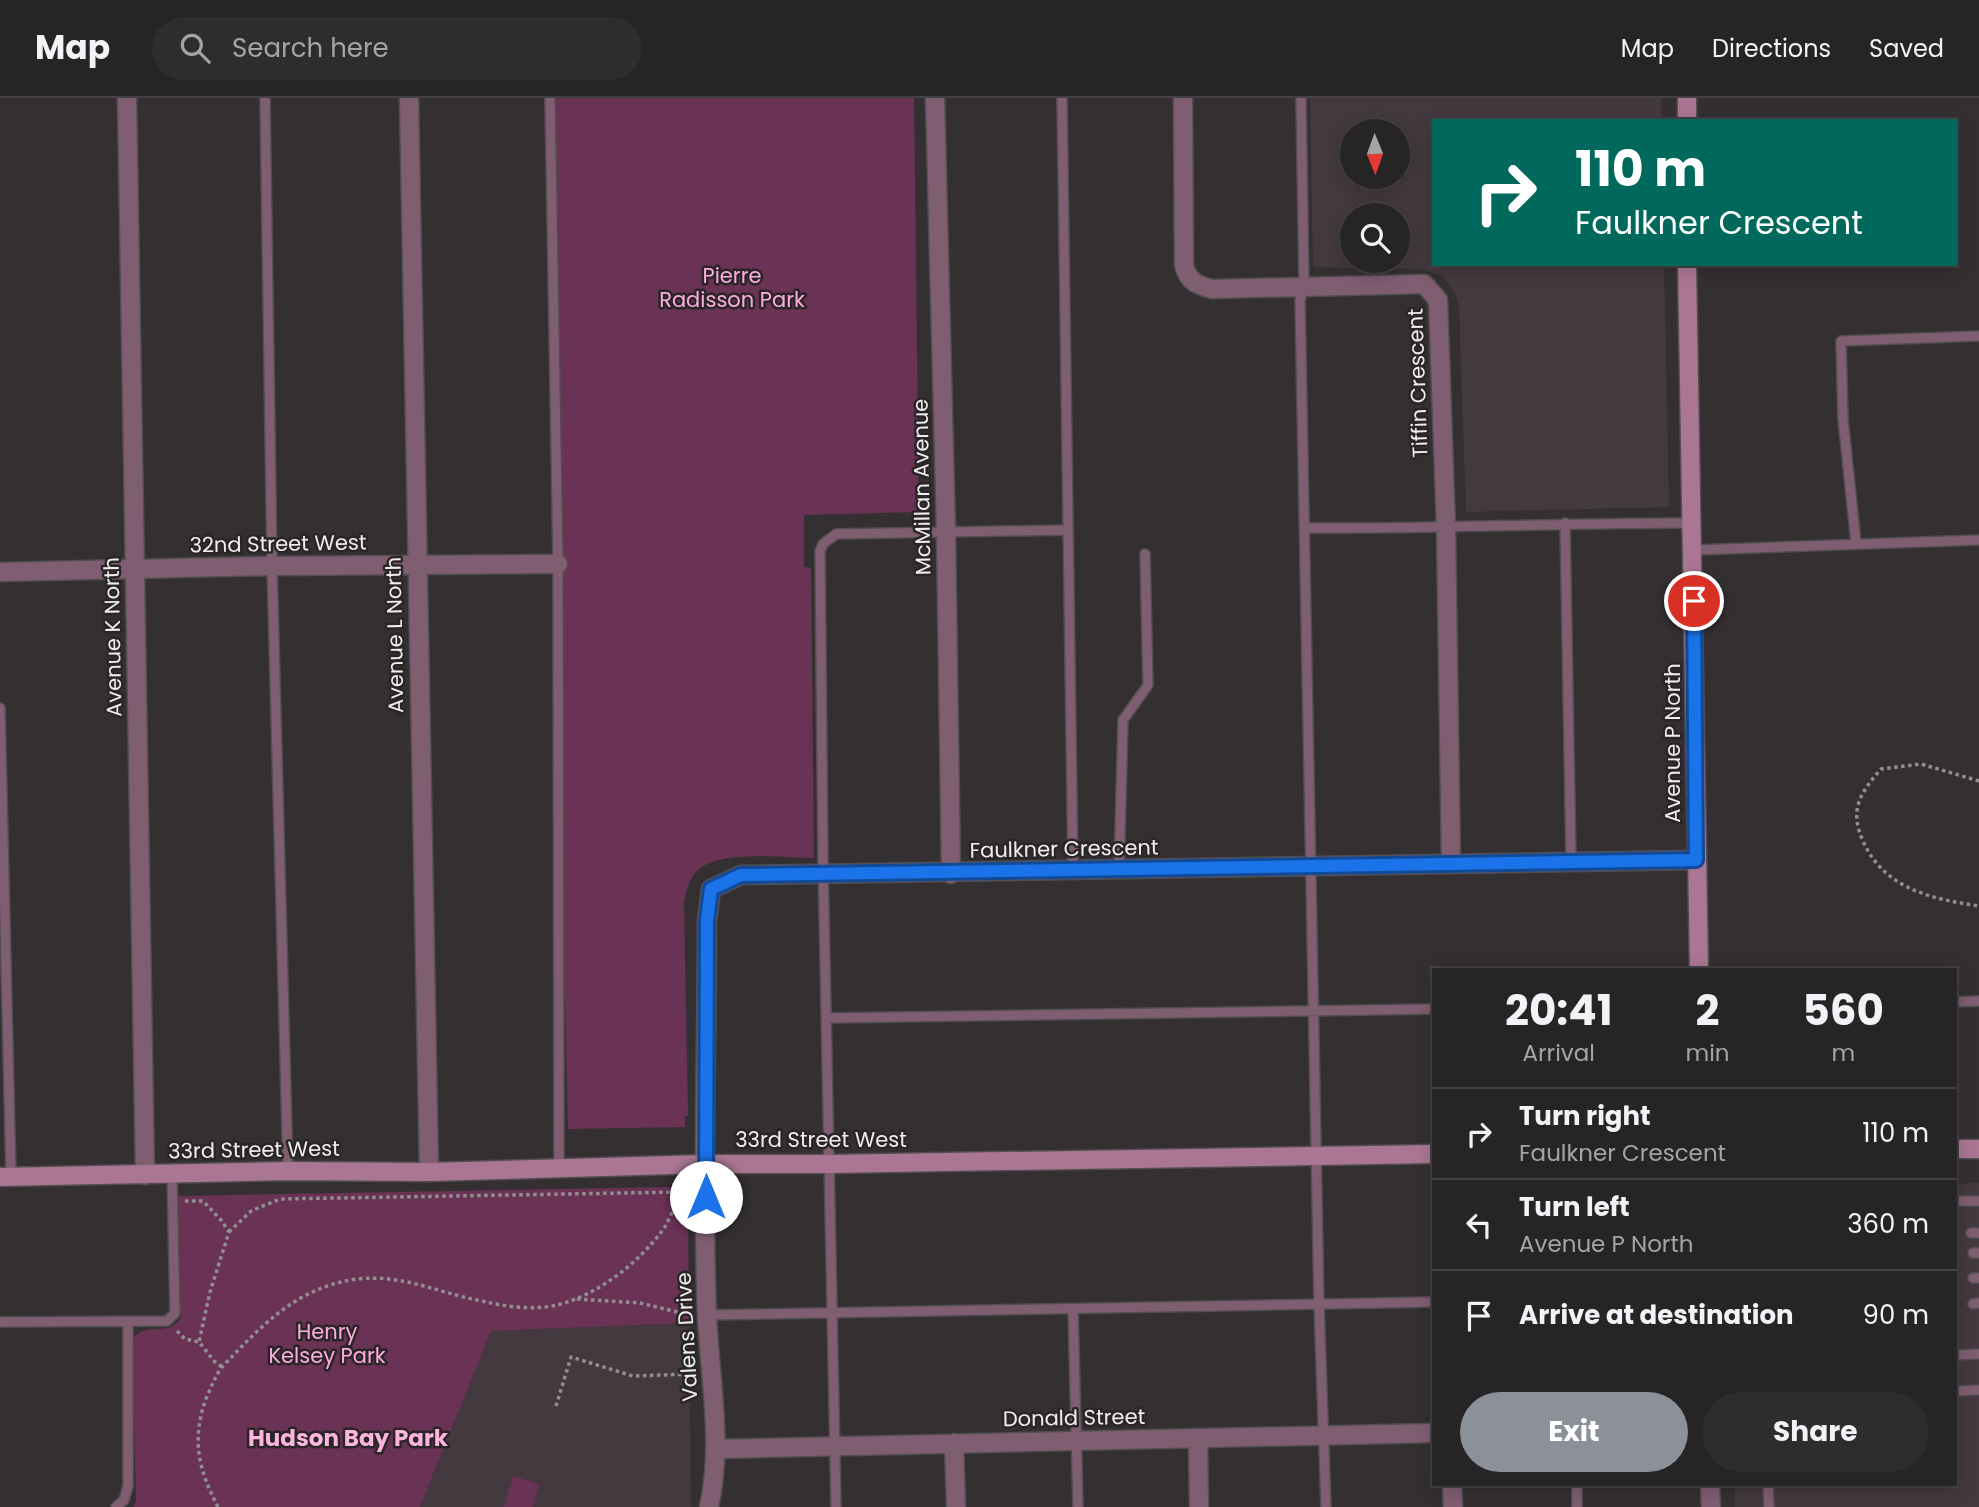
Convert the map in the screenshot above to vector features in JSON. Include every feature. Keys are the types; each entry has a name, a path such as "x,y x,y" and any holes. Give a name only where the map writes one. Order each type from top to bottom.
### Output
{"main road":[{"path":"1687,98 1687,119"},
{"name":"Avenue P North","path":"1687,266 1694,550 1699,968"},
{"path":"1957,1149 1979,1149"},
{"name":"33rd Street West","path":"5,1177 1432,1154"}],"street":[{"name":"Avenue K North","path":"127,98 145,1175"},
{"name":"Avenue L North","path":"409,98 429,1172"},
{"name":"McMillan Avenue","path":"935,98 951,874"},
{"name":"Tiffin Crescent","path":"1183,98 1184,265 1187,275 1196,285 1212,289 1424,284 1434,292 1438,300 1446,528 1451,864"},
{"name":"32nd Street West","path":"0,572 272,566 558,564"},
{"name":"Faulkner Crescent","path":"706,1164 707,921 711,889 741,875 1073,873 1696,860"},
{"name":"Valens Drive","path":"706,1164 700,1315 716,1449 709,1507"},
{"name":"Donald Street","path":"716,1449 1432,1433"},
{"path":"1198,1438 1199,1507"},
{"path":"954,1443 956,1507"},
{"path":"1452,1486 1452,1507"},
{"path":"1710,1486 1711,1507"}],"lane":[{"path":"265,98 272,566 288,1171"},
{"path":"550,98 558,564 559,1169"},
{"path":"1062,98 1073,873"},
{"path":"1301,98 1304,286 1300,300 1319,1304 1326,1507"},
{"path":"1856,543 1843,419 1841,341 1979,336"},
{"path":"1564,523 1571,862"},
{"path":"1306,528 1693,523"},
{"path":"836,1507 823,875 820,551 823,544 836,534 1068,530"},
{"path":"1694,550 1979,540"},
{"path":"1119,871 1123,720 1148,685 1145,554"},
{"path":"0,708 5,1177"},
{"path":"1957,1002 1979,1002"},
{"path":"827,1018 1432,1009"},
{"path":"0,1322 167,1321 175,1313 172,1174"},
{"path":"1957,1201 1979,1200"},
{"path":"700,1315 1432,1302"},
{"path":"1073,1309 1078,1507"},
{"path":"116,1507 124,1500 128,1486 128,1322"},
{"path":"1957,1355 1979,1354"},
{"path":"1957,1391 1979,1390"},
{"path":"1577,1486 1577,1507"},
{"path":"1768,1486 1769,1507"}],"path":[{"path":"1979,781 1921,764 1881,769 1861,792 1855,824 1868,853 1886,876 1917,892 1979,905"},
{"path":"218,1507 205,1483 196,1442 202,1411 216,1374 262,1325 288,1305 323,1288 357,1279 398,1279 480,1301 520,1308 559,1305 586,1294 636,1261 664,1228 680,1192"},
{"path":"199,1342 210,1292 229,1232 251,1211 279,1199 706,1192"},
{"path":"172,1200 203,1201 229,1232"},
{"path":"575,1299 640,1303 700,1315"},
{"path":"167,1321 185,1339 199,1342 222,1367"},
{"path":"556,1406 571,1357 633,1376 693,1375"}],"shaded area":[{"path":"1310,98 1661,98 1662,119 1432,119 1432,266 1664,266 1669,507 1466,512 1459,307 1456,295 1442,275 1410,269 1410,203 1340,203 1340,268 1313,267"},
{"path":"1979,1183 1979,1507 1735,1507 1735,1486 1957,1486 1957,1184"},
{"path":"689,1323 691,1507 420,1507 491,1331"}],"green space":[{"name":"Pierre Radisson Park","path":"544,98 914,98 919,512 804,515 804,567 811,568 814,858 751,856 719,860 696,872 689,883 684,903 688,1116 685,1116 685,1127 568,1129"},
{"name":"Henry Kelsey Park","path":"668,1187 682,1192 688,1206 689,1323 491,1331 420,1507 134,1507 132,1341 143,1331 170,1327 181,1317 178,1196"},
{"path":"513,1476 539,1484 533,1507 504,1507"}],"district":[{"name":"Hudson Bay Park","path":"348,1438"}],"route":[{"path":"706,1197 707,921 711,889 741,875 1073,873 1696,860 1694,601"}]}
